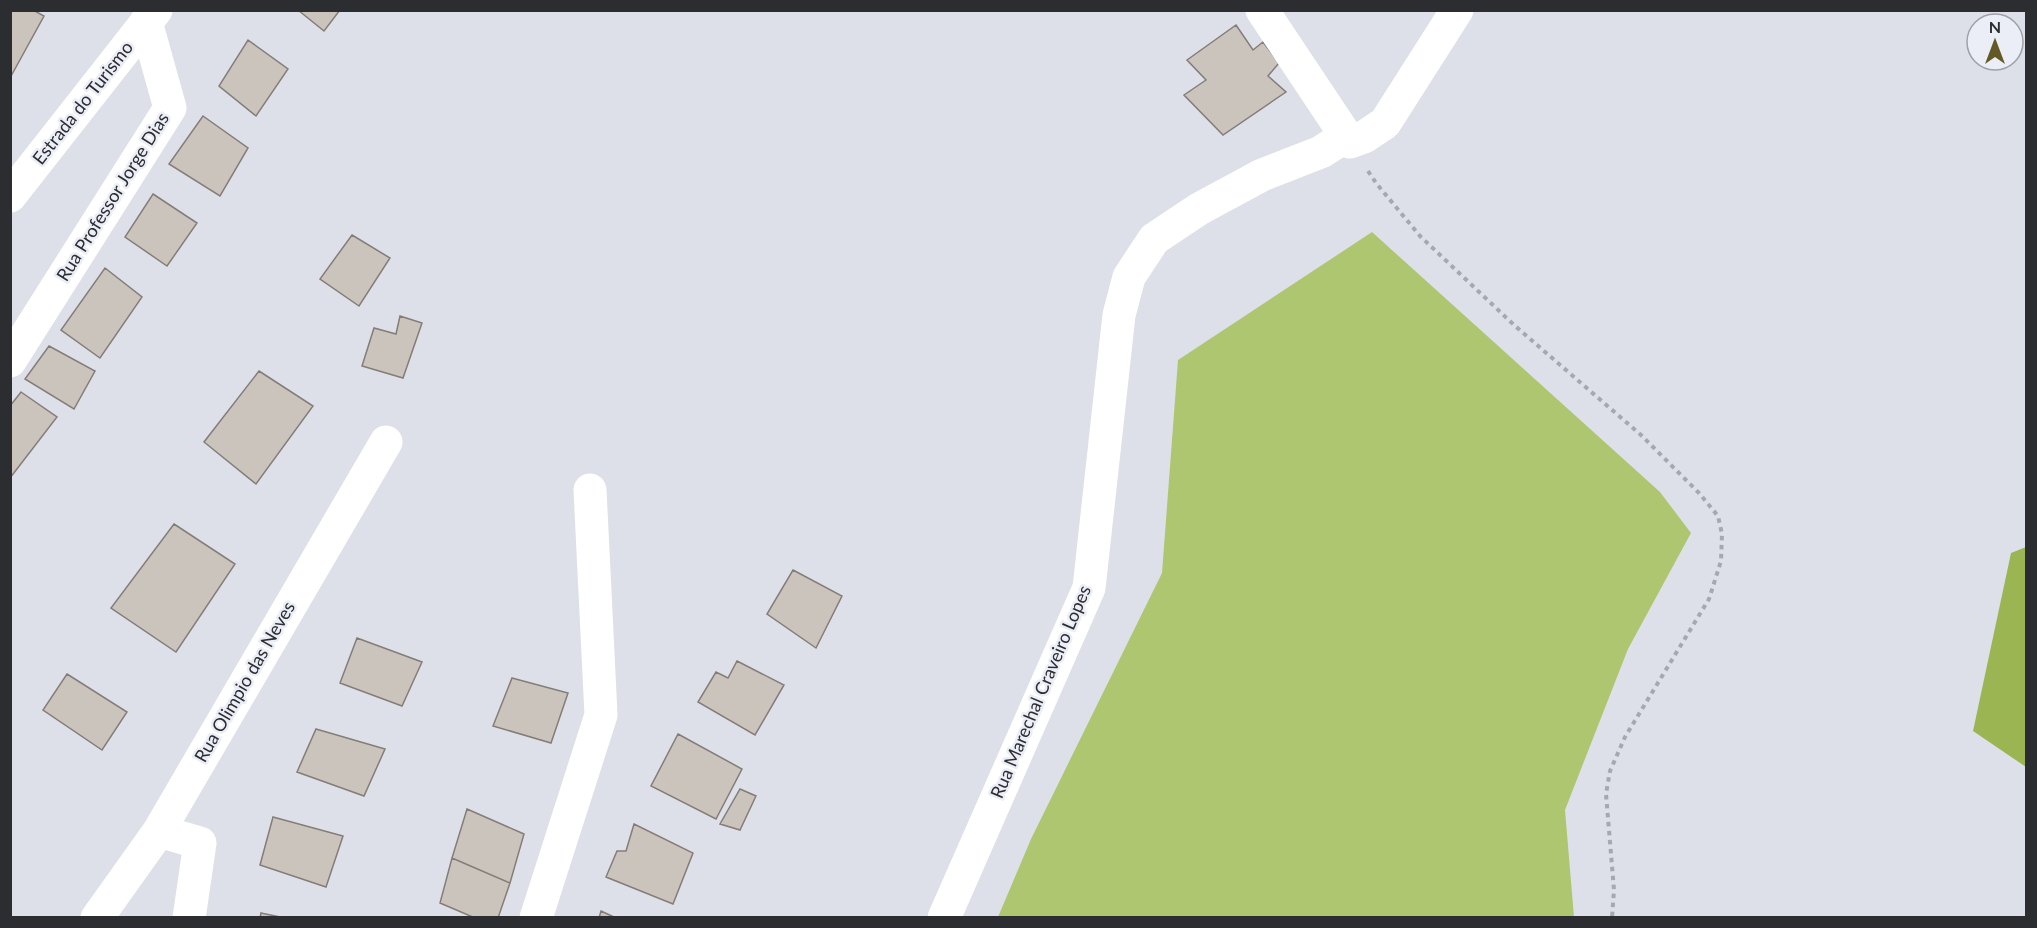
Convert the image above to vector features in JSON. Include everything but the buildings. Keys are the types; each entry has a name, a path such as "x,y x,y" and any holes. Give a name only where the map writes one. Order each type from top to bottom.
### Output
{"street":[{"path":"1262,10 1348,139"},
{"name":"Rua Marechal Craveiro Lopes","path":"944,918 1089,588 1119,315 1130,277 1154,239 1199,209 1262,175 1348,139 1364,137 1385,123 1457,10"},
{"name":"Estrada do Turismo","path":"10,196 151,16"},
{"name":"Rua Professor Jorge Dias","path":"10,361 170,108 151,16"},
{"name":"Rua Olimpio das Neves","path":"97,918 159,831 386,442"},
{"path":"536,918 601,715 590,490"},
{"path":"159,831 200,843 189,918"}],"path":[{"path":"1348,139 1376,183 1420,236 1514,325 1641,435 1718,516 1722,534 1721,561 1709,599 1625,737 1610,771 1606,794 1614,890 1612,918"}],"green space":[{"path":"1372,232 1660,492 1691,533 1628,649 1565,810 1574,917 998,917 1031,839 1162,573 1178,360"},
{"path":"2026,547 2026,767 1973,731 2011,553"}]}
